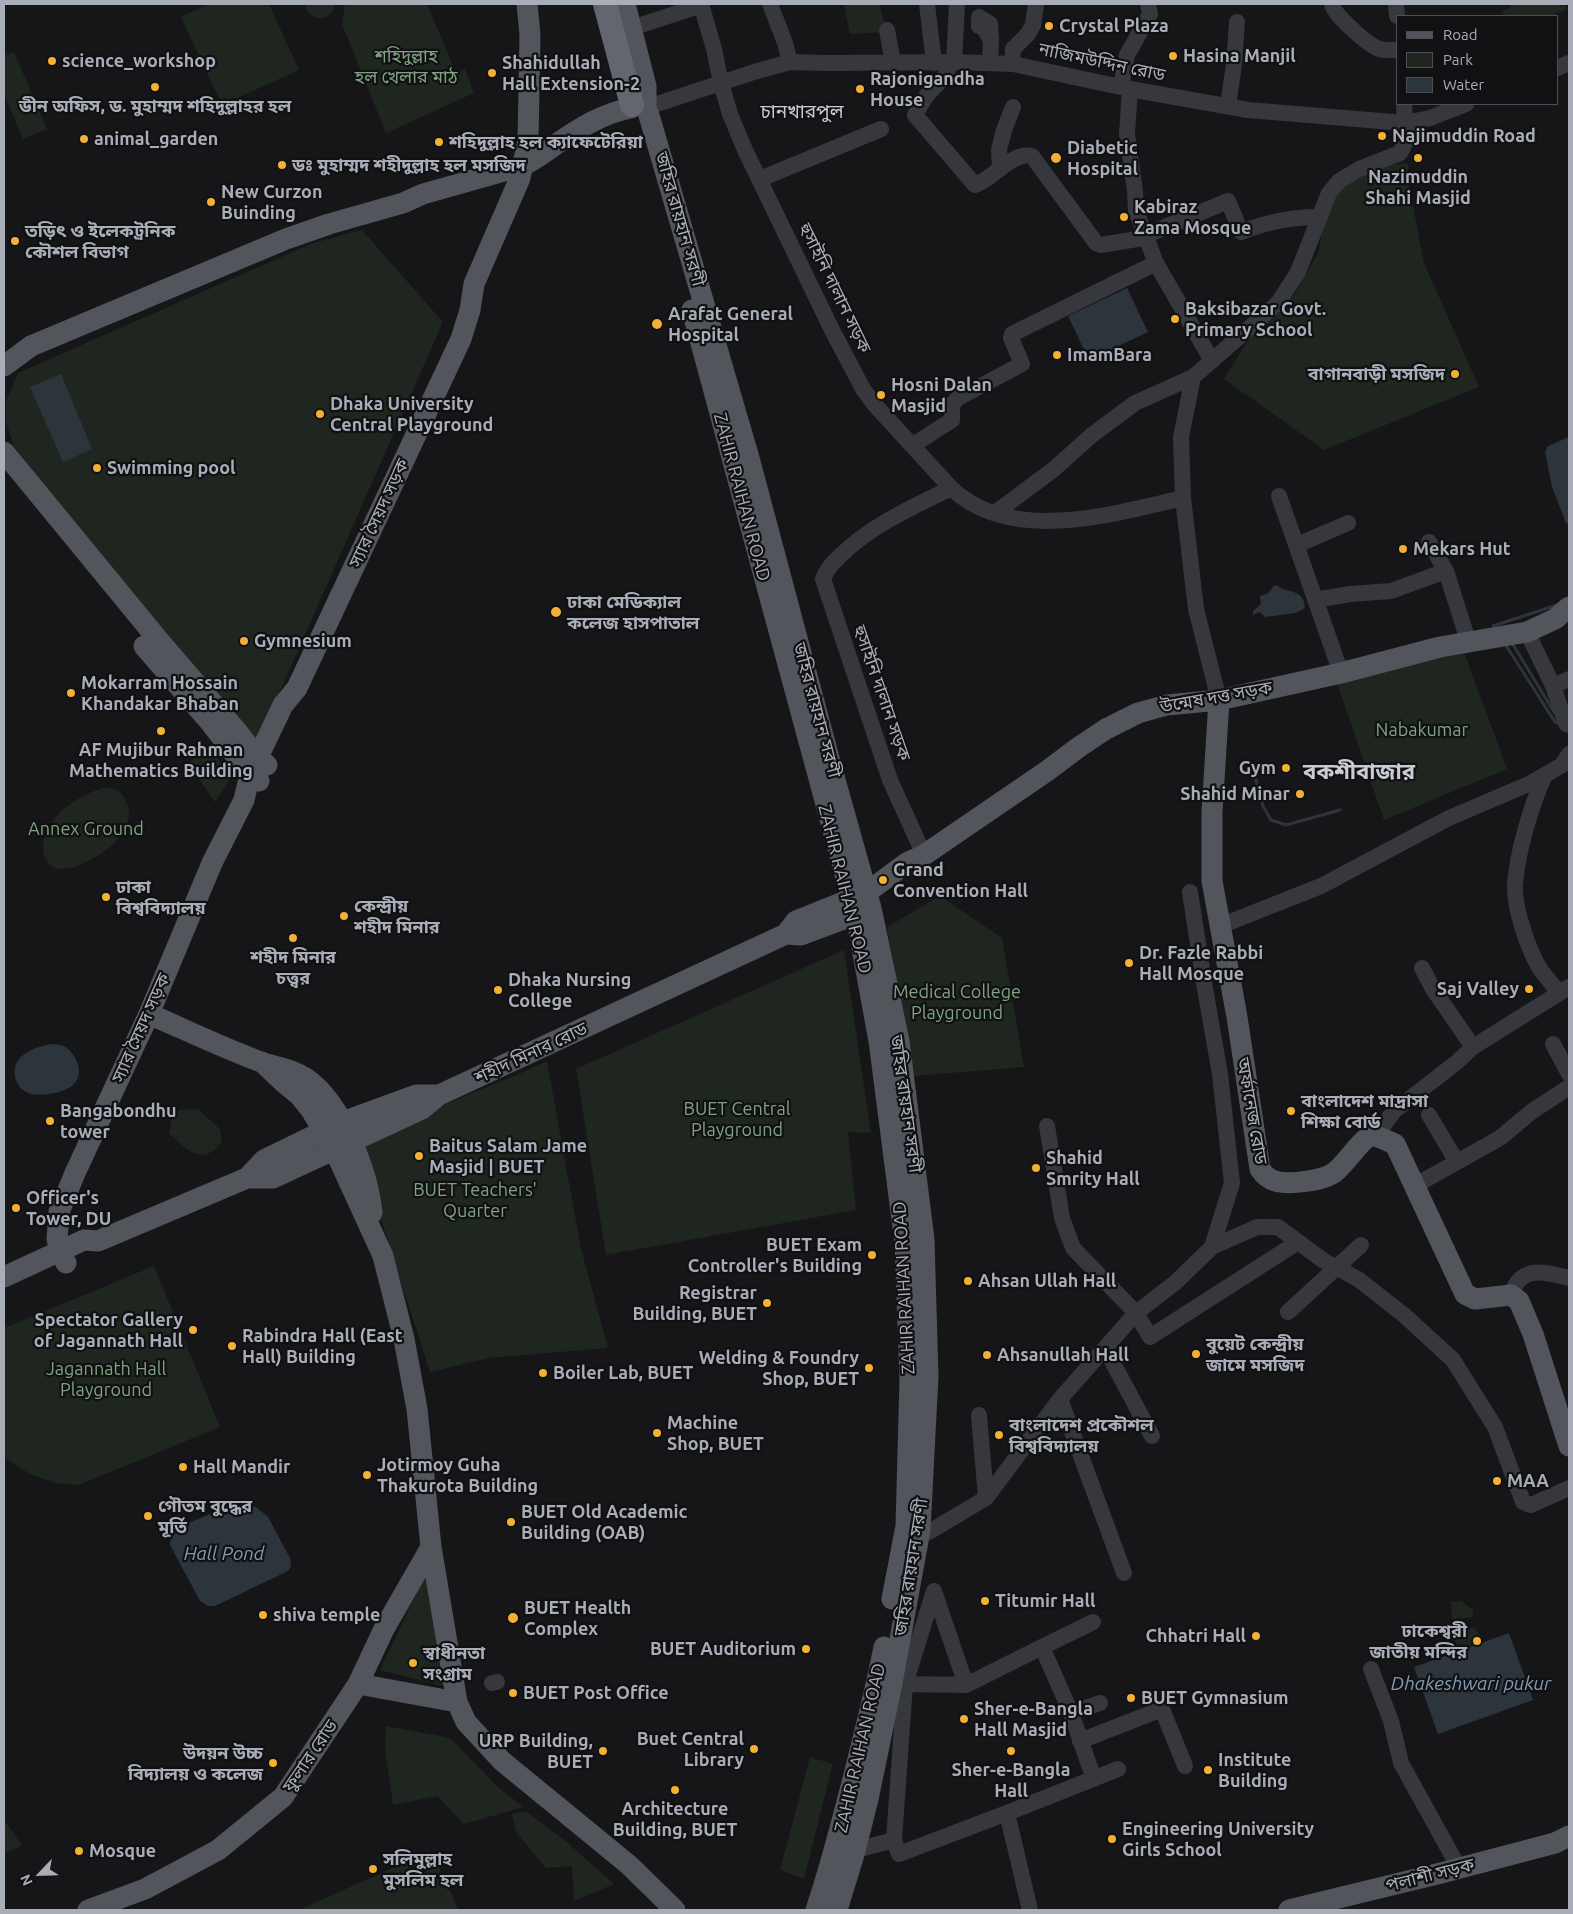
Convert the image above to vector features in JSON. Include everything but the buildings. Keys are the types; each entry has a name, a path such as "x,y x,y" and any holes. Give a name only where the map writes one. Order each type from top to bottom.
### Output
{"highway":[{"path":"605,4 639,109"},
{"path":"614,4 639,109"}],"main road":[{"path":"527,4 530,35 527,164"},
{"name":"ZAHIR RAIHAN ROAD","path":"625,4 646,86 639,109 694,318 861,904"},
{"path":"4,366 31,346 286,239 329,224 403,203 423,194 527,164 567,146 595,128 639,109"},
{"name":"স্যার সৈয়দ সড়ক","path":"63,1257 57,1239 59,1212 75,1173 149,1014 212,863 257,775 283,705 297,688 461,339 470,310 474,284 527,164"},
{"path":"4,452 257,775"},
{"path":"4,474 117,614 257,775"},
{"name":"উন্মেষ দত্ত সড়ক","path":"861,904 908,862 924,855 1106,730 1148,709 1219,700 1341,673 1440,647 1527,632 1564,614"},
{"name":"অর্ফানেজ রোড","path":"1219,700 1211,868 1237,1017 1258,1163 1264,1174 1273,1181 1281,1183 1328,1177 1336,1171 1367,1137 1376,1136"},
{"path":"1181,705 1197,712 1208,722 1216,750"},
{"name":"শহীদ মিনার রোড","path":"63,1257 84,1240 98,1242 248,1178 264,1160 338,1136 416,1095 438,1095 786,934 801,935 861,904"},
{"name":"জহির রায়হান সরণী","path":"836,1910 855,1850 868,1799 892,1682 900,1596 928,1376 924,1239 899,1041 861,904"},
{"path":"149,1014 262,1062 292,1070 309,1080 326,1098 373,1234 383,1256 399,1320 415,1400 431,1546 457,1702 466,1722 502,1761 623,1860 675,1910"},
{"path":"1376,1136 1395,1144 1467,1296 1475,1299 1511,1295 1519,1300 1533,1334 1569,1446"},
{"path":"4,1278 63,1257"},
{"path":"4,1288 12,1288 63,1257"},
{"name":"ফুলার রোড","path":"88,1910 146,1888 218,1850 283,1797 358,1684 384,1629 431,1546"},
{"name":"ZAHIR RAIHAN ROAD","path":"816,1910 892,1682"},
{"path":"358,1684 457,1702"},
{"name":"পলাশী সড়ক","path":"1289,1910 1555,1843 1569,1836"}],"street":[{"path":"632,28 701,4 721,83"},
{"path":"770,4 785,42 790,62"},
{"path":"927,4 948,73 943,81 928,94 915,115 975,185 989,178 1015,158 1025,154 1032,156 1096,243 1101,245 1137,239 1228,200 1241,232 1261,224 1274,224 1306,216 1320,216"},
{"path":"946,62 957,4"},
{"path":"1012,64 1013,49 1028,34 1033,25 1036,4"},
{"path":"1148,4 1150,14 1127,55 1127,134 1136,211 1156,263 1212,361"},
{"path":"1332,4 1336,13 1369,44 1381,50 1396,50"},
{"path":"1228,106 1237,22"},
{"path":"887,30 893,63"},
{"path":"990,63 991,40"},
{"name":"নাজিমউদ্দিন রোড","path":"639,109 790,62 1012,64 1126,88 1293,115 1409,122 1430,118 1463,105"},
{"name":"হুসাইনি দালান সড়ক","path":"721,83 730,114 832,330 863,389 886,418 951,488 960,496 995,513 1020,520 1071,520 1130,510 1183,498"},
{"path":"995,513 1054,470 1092,435 1135,404 1193,377 1278,303 1298,272 1329,192 1339,181 1359,169 1400,153 1413,128 1409,122 1404,105"},
{"path":"1000,169 999,150 1013,107"},
{"path":"760,178 881,129"},
{"path":"913,445 952,420 952,405 958,398 1022,364 1011,338 1012,334 1156,263"},
{"path":"1193,377 1181,437 1183,498 1196,609 1219,700"},
{"name":"হুসাইনি দালান সড়ক","path":"924,855 890,780 823,579 830,566 861,537 880,524 951,488"},
{"path":"1279,496 1341,673"},
{"path":"1297,545 1348,523"},
{"path":"1429,542 1446,571 1466,634"},
{"path":"1315,600 1350,594 1391,591 1446,571"},
{"path":"1527,632 1553,686 1566,724 1569,725"},
{"path":"1553,686 1569,679"},
{"path":"1220,926 1321,886 1449,818 1544,777 1562,765 1569,754"},
{"path":"1376,1136 1394,1111 1457,1062 1473,1047 1564,990 1541,969 1534,956 1519,911 1515,886 1523,843 1544,777"},
{"path":"1190,892 1220,1074 1232,1183 1212,1248"},
{"path":"1422,968 1433,989 1473,1047"},
{"path":"1553,1044 1569,1074"},
{"path":"1414,1186 1500,1138 1531,1112 1569,1088"},
{"path":"1429,1115 1457,1162"},
{"path":"1047,1126 1062,1218 1073,1248 1136,1313 1150,1337 1298,1242"},
{"path":"909,1527 929,1532 986,1498 1060,1399 1136,1313 1176,1282 1212,1248 1258,1227 1278,1227 1324,1261 1358,1279 1404,1315 1453,1360 1495,1427 1523,1502 1531,1504 1569,1488"},
{"path":"1288,1312 1361,1245"},
{"path":"1511,1295 1519,1279 1530,1273 1540,1271 1569,1278"},
{"path":"1105,1348 1152,1436"},
{"path":"1060,1399 1124,1572"},
{"path":"979,1415 986,1498"},
{"path":"900,1596 934,1591"},
{"path":"934,1591 892,1682 894,1840 899,1854 1007,1814 1118,1769"},
{"path":"934,1591 966,1684"},
{"path":"892,1682 966,1684 1093,1622"},
{"path":"1042,1647 1071,1713 1094,1779"},
{"path":"1371,1669 1391,1721 1401,1762 1458,1868"},
{"path":"1071,1713 1100,1703"},
{"path":"1080,1741 1162,1709 1185,1766"},
{"path":"1007,1814 1030,1910"},
{"path":"833,1857 894,1840"}],"green space":[{"path":"209,4 269,4 299,70 222,105 181,17"},
{"path":"305,4 335,5 329,15 320,18 310,14"},
{"name":"শহিদুল্লাহ হল খেলার মাঠ","path":"345,4 427,4 456,73 465,69 474,93 386,133 342,24"},
{"path":"844,4 880,4 886,32 850,34"},
{"path":"1508,4 1565,4 1566,10 1553,15 1504,15 1502,12 1510,7"},
{"path":"14,52 47,129 23,139 4,94 4,56"},
{"path":"1408,163 1408,181 1424,263 1479,387 1324,450 1224,379 1248,340 1274,318 1295,294 1318,253 1325,217 1335,195 1345,184 1385,165"},
{"path":"362,230 443,322 258,741 69,520 14,446 6,422 6,401 18,373 313,243"},
{"name":"Nabakumar","path":"1461,644 1507,769 1384,820 1337,683"},
{"path":"208,744 231,777 215,802 188,764"},
{"name":"Annex Ground","path":"103,788 116,790 125,799 129,810 128,822 123,832 116,842 106,850 84,863 63,869 55,868 49,864 43,851 43,842 50,825 60,812 73,802"},
{"name":"Medical College Playground","path":"940,896 1002,938 1024,1067 913,1076 887,927"},
{"name":"BUET Central Playground","path":"844,950 871,1133 848,1132 856,1210 606,1255 576,1069"},
{"name":"BUET Teachers' Quarter","path":"547,1061 581,1249 608,1348 489,1358 430,1372 356,1141"},
{"path":"198,1109 220,1129 222,1141 209,1154 195,1154 169,1133 172,1117 179,1110"},
{"name":"Jagannath Hall Playground","path":"154,1266 220,1427 79,1485 55,1483 30,1474 5,1458 4,1328"},
{"path":"428,1569 447,1687 380,1670"},
{"path":"1461,1601 1473,1610 1473,1617 1452,1618 1451,1602"},
{"path":"1475,1628 1483,1640 1456,1650 1454,1632 1457,1629"},
{"path":"386,1726 450,1738 500,1789 524,1807 464,1824 437,1796 393,1805 385,1749"},
{"path":"810,1757 833,1764 804,1879 780,1870"},
{"path":"526,1811 568,1843 614,1884 574,1901 572,1866 546,1868 516,1832 512,1814"},
{"path":"4,1820 22,1845 4,1854"},
{"path":"427,1853 433,1855 459,1910 298,1910"}],"water":[{"path":"1127,288 1148,332 1089,360 1068,316"},
{"path":"61,374 92,449 63,462 30,387"},
{"path":"1569,437 1569,525 1566,523 1552,487 1545,452 1548,446"},
{"path":"1275,585 1299,595 1303,600 1305,608 1296,613 1265,617 1260,612 1253,615 1253,611 1261,604 1260,596 1267,594"},
{"path":"52,1044 60,1045 71,1051 79,1071 77,1081 69,1088 54,1093 37,1095 26,1092 16,1079 15,1068 17,1063 23,1055 31,1050"},
{"name":"Hall Pond","path":"241,1504 256,1507 268,1517 290,1558 291,1566 288,1571 215,1606 208,1606 200,1601 170,1545 171,1536 177,1528 229,1506"},
{"name":"Dhakeshwari pukur","path":"1509,1633 1533,1700 1438,1734 1414,1667"}],"waterway":[{"path":"1493,626 1557,605"},
{"path":"1512,643 1554,712"},
{"path":"1505,644 1555,722 1560,724"},
{"path":"1255,776 1263,806"},
{"path":"1263,806 1271,820 1286,825 1340,810"}],"place":[{"name":"Crystal Plaza","path":"1049,26"},
{"name":"Hasina Manjil","path":"1173,56"},
{"name":"science_workshop","path":"52,61"},
{"name":"Shahidullah Hall Extension-2","path":"492,73"},
{"name":"ডীন অফিস, ড. মুহাম্মদ শহিদুল্লাহর হল","path":"155,87"},
{"name":"Rajonigandha House","path":"860,89"},
{"name":"Najimuddin Road","path":"1382,136"},
{"name":"animal_garden","path":"84,139"},
{"name":"শহিদুল্লাহ হল ক্যাফেটেরিয়া","path":"439,142"},
{"name":"Diabetic Hospital","path":"1056,158"},
{"name":"Nazimuddin Shahi Masjid","path":"1418,158"},
{"name":"ডঃ মুহাম্মদ শহীদুল্লাহ হল মসজিদ","path":"282,165"},
{"name":"New Curzon Buinding","path":"211,202"},
{"name":"Kabiraz Zama Mosque","path":"1124,217"},
{"name":"তড়িৎ ও ইলেকট্রনিক কৌশল বিভাগ","path":"15,241"},
{"name":"Baksibazar Govt. Primary School","path":"1175,319"},
{"name":"Arafat General Hospital","path":"657,324"},
{"name":"ImamBara","path":"1057,355"},
{"name":"বাগানবাড়ী মসজিদ","path":"1455,374"},
{"name":"Hosni Dalan Masjid","path":"881,395"},
{"name":"Dhaka University Central Playground","path":"320,414"},
{"name":"Swimming pool","path":"97,468"},
{"name":"Mekars Hut","path":"1403,549"},
{"name":"ঢাকা মেডিক্যাল কলেজ হাসপাতাল","path":"556,612"},
{"name":"Gymnesium","path":"244,641"},
{"name":"Mokarram Hossain Khandakar Bhaban","path":"71,693"},
{"name":"AF Mujibur Rahman Mathematics Building","path":"161,731"},
{"name":"Gym","path":"1286,768"},
{"name":"Shahid Minar","path":"1300,794"},
{"name":"Grand Convention Hall","path":"883,880"},
{"name":"ঢাকা বিশ্ববিদ্যালয়","path":"106,897"},
{"name":"কেন্দ্রীয় শহীদ মিনার","path":"344,916"},
{"name":"শহীদ মিনার চত্ত্বর","path":"293,938"},
{"name":"Dr. Fazle Rabbi Hall Mosque","path":"1129,963"},
{"name":"Saj Valley","path":"1529,989"},
{"name":"Dhaka Nursing College","path":"498,990"},
{"name":"বাংলাদেশ মাদ্রাসা শিক্ষা বোর্ড","path":"1291,1111"},
{"name":"Bangabondhu tower","path":"50,1121"},
{"name":"Baitus Salam Jame Masjid | BUET","path":"419,1156"},
{"name":"Shahid Smrity Hall","path":"1036,1168"},
{"name":"Officer's Tower, DU","path":"16,1208"},
{"name":"BUET Exam Controller's Building","path":"872,1255"},
{"name":"Ahsan Ullah Hall","path":"968,1281"},
{"name":"Registrar Building, BUET","path":"767,1303"},
{"name":"Spectator Gallery of Jagannath Hall","path":"193,1330"},
{"name":"Rabindra Hall (East Hall) Building","path":"232,1346"},
{"name":"বুয়েট কেন্দ্রীয় জামে‌ মসজিদ","path":"1196,1354"},
{"name":"Ahsanullah Hall","path":"987,1355"},
{"name":"Welding & Foundry Shop, BUET","path":"869,1368"},
{"name":"Boiler Lab, BUET","path":"543,1373"},
{"name":"Machine Shop, BUET","path":"657,1433"},
{"name":"বাংলাদেশ প্রকৌশল বিশ্ববিদ্যালয়","path":"999,1435"},
{"name":"Hall Mandir","path":"183,1467"},
{"name":"Jotirmoy Guha Thakurota Building","path":"367,1475"},
{"name":"MAA","path":"1497,1481"},
{"name":"গৌতম বুদ্ধের মূর্তি","path":"148,1516"},
{"name":"BUET Old Academic Building (OAB)","path":"511,1522"},
{"name":"Titumir Hall","path":"985,1601"},
{"name":"shiva temple","path":"263,1615"},
{"name":"BUET Health Complex","path":"513,1618"},
{"name":"Chhatri Hall","path":"1256,1636"},
{"name":"ঢাকেশ্বরী জাতীয় মন্দির","path":"1477,1641"},
{"name":"BUET Auditorium","path":"806,1649"},
{"name":"স্বাধীনতা সংগ্রাম","path":"413,1663"},
{"name":"BUET Post Office","path":"513,1693"},
{"name":"BUET Gymnasium","path":"1131,1698"},
{"name":"Sher-e-Bangla Hall Masjid","path":"964,1719"},
{"name":"Buet Central Library","path":"754,1749"},
{"name":"URP Building, BUET","path":"603,1751"},
{"name":"Sher-e-Bangla Hall","path":"1011,1751"},
{"name":"উদয়ন উচ্চ বিদ্যালয় ও কলেজ","path":"273,1763"},
{"name":"Institute Building","path":"1208,1770"},
{"name":"Architecture Building, BUET","path":"675,1790"},
{"name":"Engineering University Girls School","path":"1112,1839"},
{"name":"Mosque","path":"79,1851"},
{"name":"সলিমুল্লাহ মুসলিম হল","path":"373,1869"}],"district":[{"name":"চানখারপুল","path":"802,112"},
{"name":"বকশীবাজার","path":"1359,772"}]}
